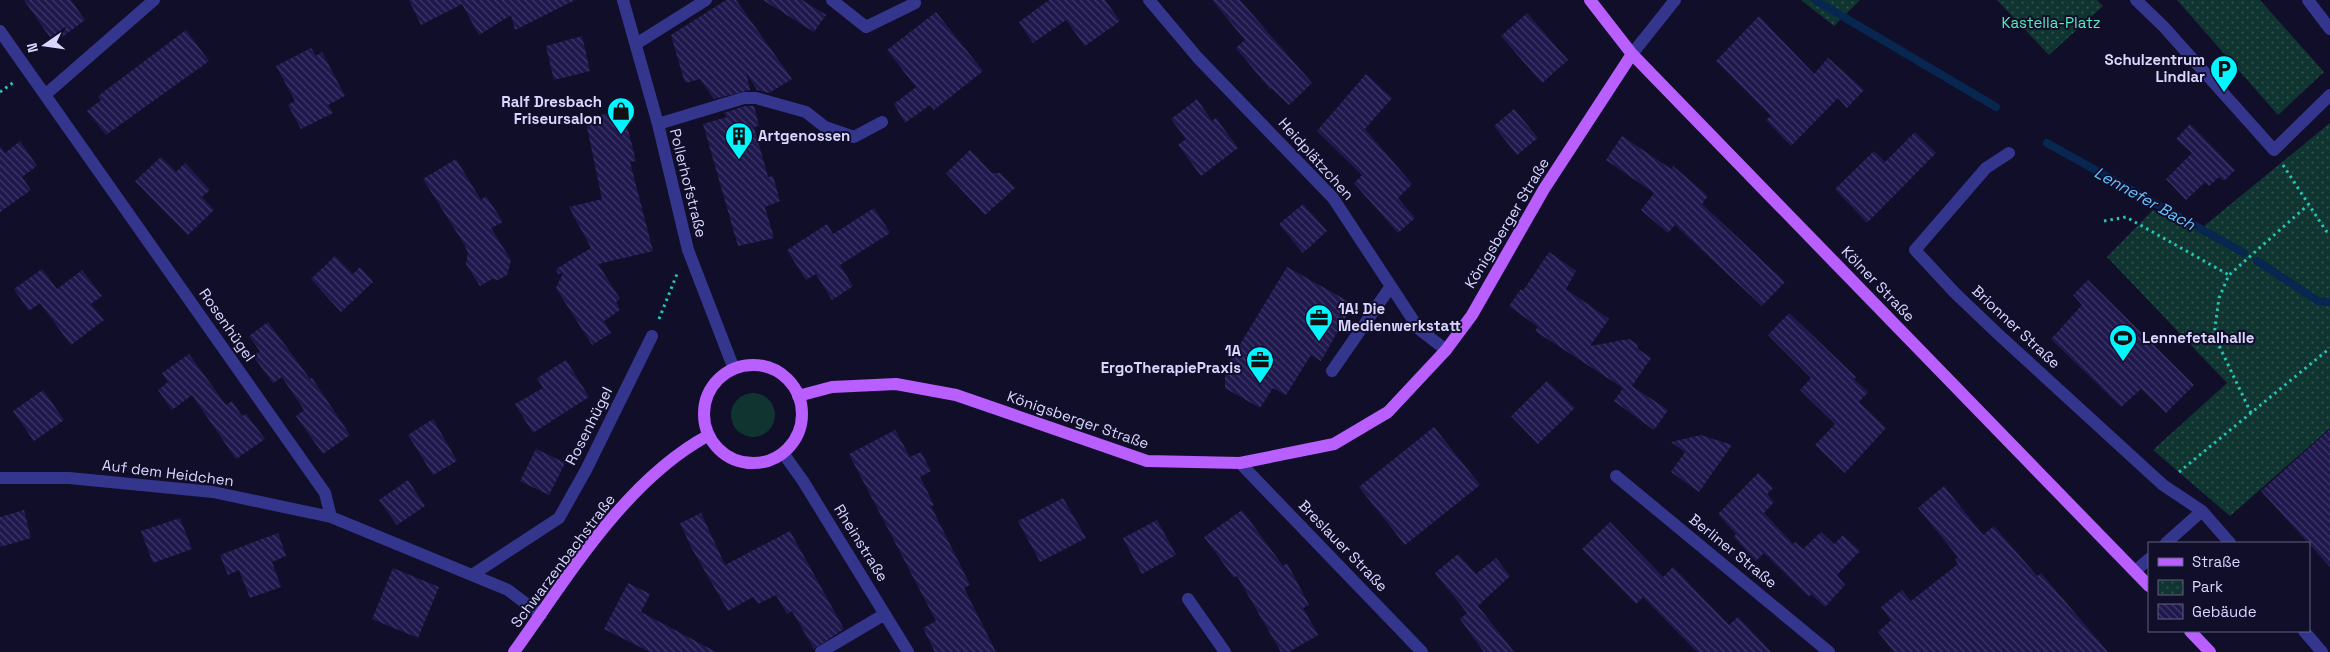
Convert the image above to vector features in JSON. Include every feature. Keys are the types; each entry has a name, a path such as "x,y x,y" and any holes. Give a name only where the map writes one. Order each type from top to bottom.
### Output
{"main road":[{"name":"Kölner Straße","path":"1590,0 1632,54 2148,585"},
{"name":"Königsberger Straße","path":"798,396 832,386 896,384 956,395 1148,461 1240,463 1334,444 1388,412 1446,350 1472,315 1544,189 1632,54"},
{"path":"753,365 772,369 788,380 798,396 801,406 800,427 791,445 783,453 763,462 741,462 722,452 709,435 704,416 708,396 718,380 734,369 753,365"},
{"name":"Schwarzenbachstraße","path":"514,652 590,547 634,495 668,462 709,435"},
{"path":"2191,632 2210,652"}],"street":[{"path":"45,95 154,0"},
{"name":"Pollerhofstraße","path":"623,0 658,124 688,250 734,369"},
{"path":"636,44 706,0"},
{"path":"832,0 866,27 915,3"},
{"name":"Heidplätzchen","path":"1149,0 1198,58 1333,198 1419,329 1446,350"},
{"path":"1632,54 1675,0"},
{"path":"2136,0 2164,27 2274,150 2330,95"},
{"path":"2308,0 2330,29"},
{"name":"Rosenhügel","path":"0,32 325,493 331,517"},
{"path":"658,124 744,98 756,98 806,112 825,127 854,137 882,122"},
{"name":"Brionner Straße","path":"2009,154 1986,168 1915,250 1955,293 1998,334 2163,485 2202,510 2229,542"},
{"path":"1332,371 1391,286"},
{"name":"Rosenhügel","path":"472,575 559,518 586,470 652,336"},
{"name":"Rheinstraße","path":"783,453 803,481 908,652"},
{"name":"Breslauer Straße","path":"1240,463 1422,652"},
{"name":"Berliner Straße","path":"1616,476 1829,652"},
{"name":"Auf dem Heidchen","path":"0,478 69,478 212,492 331,517"},
{"path":"2167,542 2202,510"},
{"path":"331,517 508,590 541,615"},
{"path":"2136,571 2148,560"},
{"path":"1188,599 1225,652"},
{"path":"821,652 886,614"},
{"path":"2305,632 2322,652"}],"path":[{"path":"2274,150 2308,205 2326,231 2330,232"},
{"path":"2251,413 2214,335 2219,298 2229,275 2308,205"},
{"path":"2104,221 2126,216 2229,275"},
{"path":"652,336 688,250"},
{"path":"2163,485 2330,348"}],"green space":[{"path":"1801,0 1860,0 1834,26"},
{"name":"Kastella-Platz","path":"1997,0 2097,0 2103,6 2049,55"},
{"path":"2177,0 2260,0 2324,72 2278,115"},
{"path":"2330,123 2330,428 2230,516 2153,450 2227,383 2107,257 2153,210 2198,231"},
{"path":"749,393 757,393 769,399 775,415 769,431 757,437 749,437 737,431 731,419 731,411 737,399"}],"building":[{"path":"24,0 71,0 85,20 54,43"},
{"path":"409,0 575,0 515,30 511,15 479,35 462,4 421,25"},
{"path":"726,0 736,0 792,79 769,93 757,90 746,72 750,90 714,99 700,79 685,83 671,35"},
{"path":"763,0 802,0 826,15 814,32"},
{"path":"1049,0 1105,0 1120,21 1085,46 1066,20 1033,43 1019,22"},
{"path":"1212,0 1240,0 1312,83 1289,105 1270,89 1236,48 1245,40"},
{"path":"936,12 983,71 934,110 930,105 905,123 894,104 916,87 887,50"},
{"path":"1527,13 1568,60 1542,83 1501,36"},
{"path":"1759,16 1814,74 1828,58 1864,90 1847,108 1838,98 1791,146 1766,120 1771,116 1716,61"},
{"path":"186,30 209,61 106,135 87,111 101,100 98,96"},
{"path":"582,36 590,71 554,80 546,46"},
{"path":"311,48 316,56 322,52 345,96 328,105 333,113 301,129 288,105 295,101 276,66"},
{"path":"1366,74 1392,98 1365,129 1412,184 1398,198 1415,218 1398,233 1354,183 1362,175 1317,131"},
{"path":"1197,99 1212,121 1216,118 1238,148 1201,176 1178,145 1186,139 1171,119"},
{"name":"Artgenossen","path":"745,106 754,106 759,126 754,127 768,177 773,176 780,201 765,207 774,238 738,246 703,124 727,117 724,113"},
{"path":"1514,109 1538,138 1517,155 1494,126"},
{"path":"623,110 636,161 630,162 653,251 598,264 620,299 616,302 620,310 604,321 611,333 592,345 556,288 563,273 558,274 556,269 591,248 569,207 602,199 586,122 591,120 591,117"},
{"path":"2190,124 2235,170 2224,181 2219,177 2209,186 2205,182 2186,200 2166,179 2192,153 2176,139"},
{"path":"1915,132 1936,153 1867,223 1835,189 1874,151 1885,162"},
{"path":"1622,136 1671,169 1673,166 1708,196 1702,204 1785,282 1762,306 1675,225 1668,233 1641,210 1654,193 1606,160"},
{"path":"20,141 37,166 22,177 31,190 0,212 0,146 5,153"},
{"path":"970,150 992,173 1000,173 1015,188 985,215 946,173"},
{"path":"161,157 176,172 185,163 210,190 202,197 214,210 188,235 135,181"},
{"path":"456,159 481,200 486,196 503,222 491,228 511,260 507,275 498,280 492,279 480,286 466,264 468,253 464,244 423,179"},
{"path":"1303,204 1327,231 1303,253 1279,224"},
{"path":"874,208 890,233 840,265 853,286 832,300 816,274 806,280 787,250 827,224 833,234"},
{"path":"1549,252 1576,271 1566,289 1609,319 1590,346 1629,339 1637,344 1638,349 1651,358 1632,386 1668,410 1654,430 1614,401 1623,388 1535,331 1538,327 1509,306 1521,289 1523,291"},
{"path":"335,256 353,274 360,267 373,282 341,312 311,279"},
{"path":"1287,267 1353,304 1321,361 1311,355 1286,395 1273,388 1260,408 1225,388 1225,369"},
{"path":"42,269 57,289 82,270 102,296 91,304 104,320 71,345 40,303 29,311 14,289"},
{"name":"Lennefetalhalle","path":"2088,280 2194,385 2166,413 2141,389 2121,407 2051,339 2082,305 2073,295"},
{"path":"1789,313 1856,377 1854,379 1868,392 1859,402 1886,428 1845,473 1815,445 1835,424 1800,390 1811,378 1768,335"},
{"path":"268,322 310,379 312,378 350,435 323,454 296,416 304,410 282,377 273,383 253,356 260,351 249,336"},
{"path":"189,354 226,405 232,401 242,416 246,414 265,439 236,459 192,395 172,410 158,390 168,382 162,373"},
{"path":"566,360 589,397 533,433 515,404 543,388 537,378"},
{"path":"1547,381 1575,408 1538,444 1511,416"},
{"path":"43,390 64,420 34,441 13,411"},
{"path":"433,419 457,461 433,475 408,435"},
{"path":"1434,427 1480,485 1405,545 1359,487"},
{"path":"2330,429 2330,567 2310,545 2310,542 2307,542 2261,491"},
{"path":"895,430 910,457 921,452 931,471 920,477 934,505 931,506 970,585 964,588 996,652 935,652 923,628 936,621 849,454"},
{"path":"1701,435 1732,445 1699,492 1671,472 1685,452 1671,442"},
{"path":"536,449 565,463 549,495 520,481"},
{"path":"1758,473 1773,488 1767,494 1774,502 1764,513 1793,544 1795,542 1803,549 1821,532 1834,544 1843,535 1860,551 1837,575 1845,585 1825,607 1811,594 1809,597 1764,553 1756,561 1734,537 1736,534 1718,514"},
{"path":"408,480 425,506 397,525 379,500"},
{"path":"1944,486 1983,535 1994,526 2037,576 2041,573 2108,652 1894,652 1878,632 1891,620 1881,607 1902,590 1911,601 1958,564 1955,559 1958,557 1918,508"},
{"path":"1063,498 1086,538 1040,562 1018,521"},
{"path":"24,510 31,538 0,547 0,517"},
{"path":"1242,510 1283,566 1287,563 1309,605 1303,608 1318,635 1289,652 1281,652 1237,576 1234,578 1204,537"},
{"path":"701,513 725,565 790,531 844,629 814,649 792,611 787,614 776,595 758,604 753,597 728,611 692,549 680,523"},
{"path":"180,518 192,549 153,563 141,531"},
{"path":"1157,520 1176,555 1142,574 1123,538"},
{"path":"1610,522 1663,577 1673,567 1729,625 1738,617 1771,652 1697,652 1643,597 1636,604 1582,549"},
{"path":"278,533 286,556 272,562 281,587 250,598 239,570 228,575 220,555"},
{"path":"1458,554 1476,574 1496,558 1510,576 1478,606 1514,652 1484,652 1460,619 1467,613 1435,573"},
{"path":"393,568 439,587 418,638 372,619"},
{"path":"628,583 650,594 641,612 716,652 650,652 604,629"}],"waterway":[{"path":"1815,0 1996,107"},
{"name":"Lennefer Bach","path":"2047,143 2244,253"},
{"name":"Lennefer Bach","path":"2257,261 2318,301 2330,302"}],"place":[{"name":"Schulzentrum Lindlar","path":"2224,93"},
{"name":"Ralf Dresbach Friseursalon","path":"621,135"},
{"name":"Artgenossen","path":"739,160"},
{"name":"1A! Die Medienwerkstatt","path":"1319,342"},
{"name":"Lennefetalhalle","path":"2123,362"},
{"name":"1A ErgoTherapiePraxis","path":"1260,384"}]}
